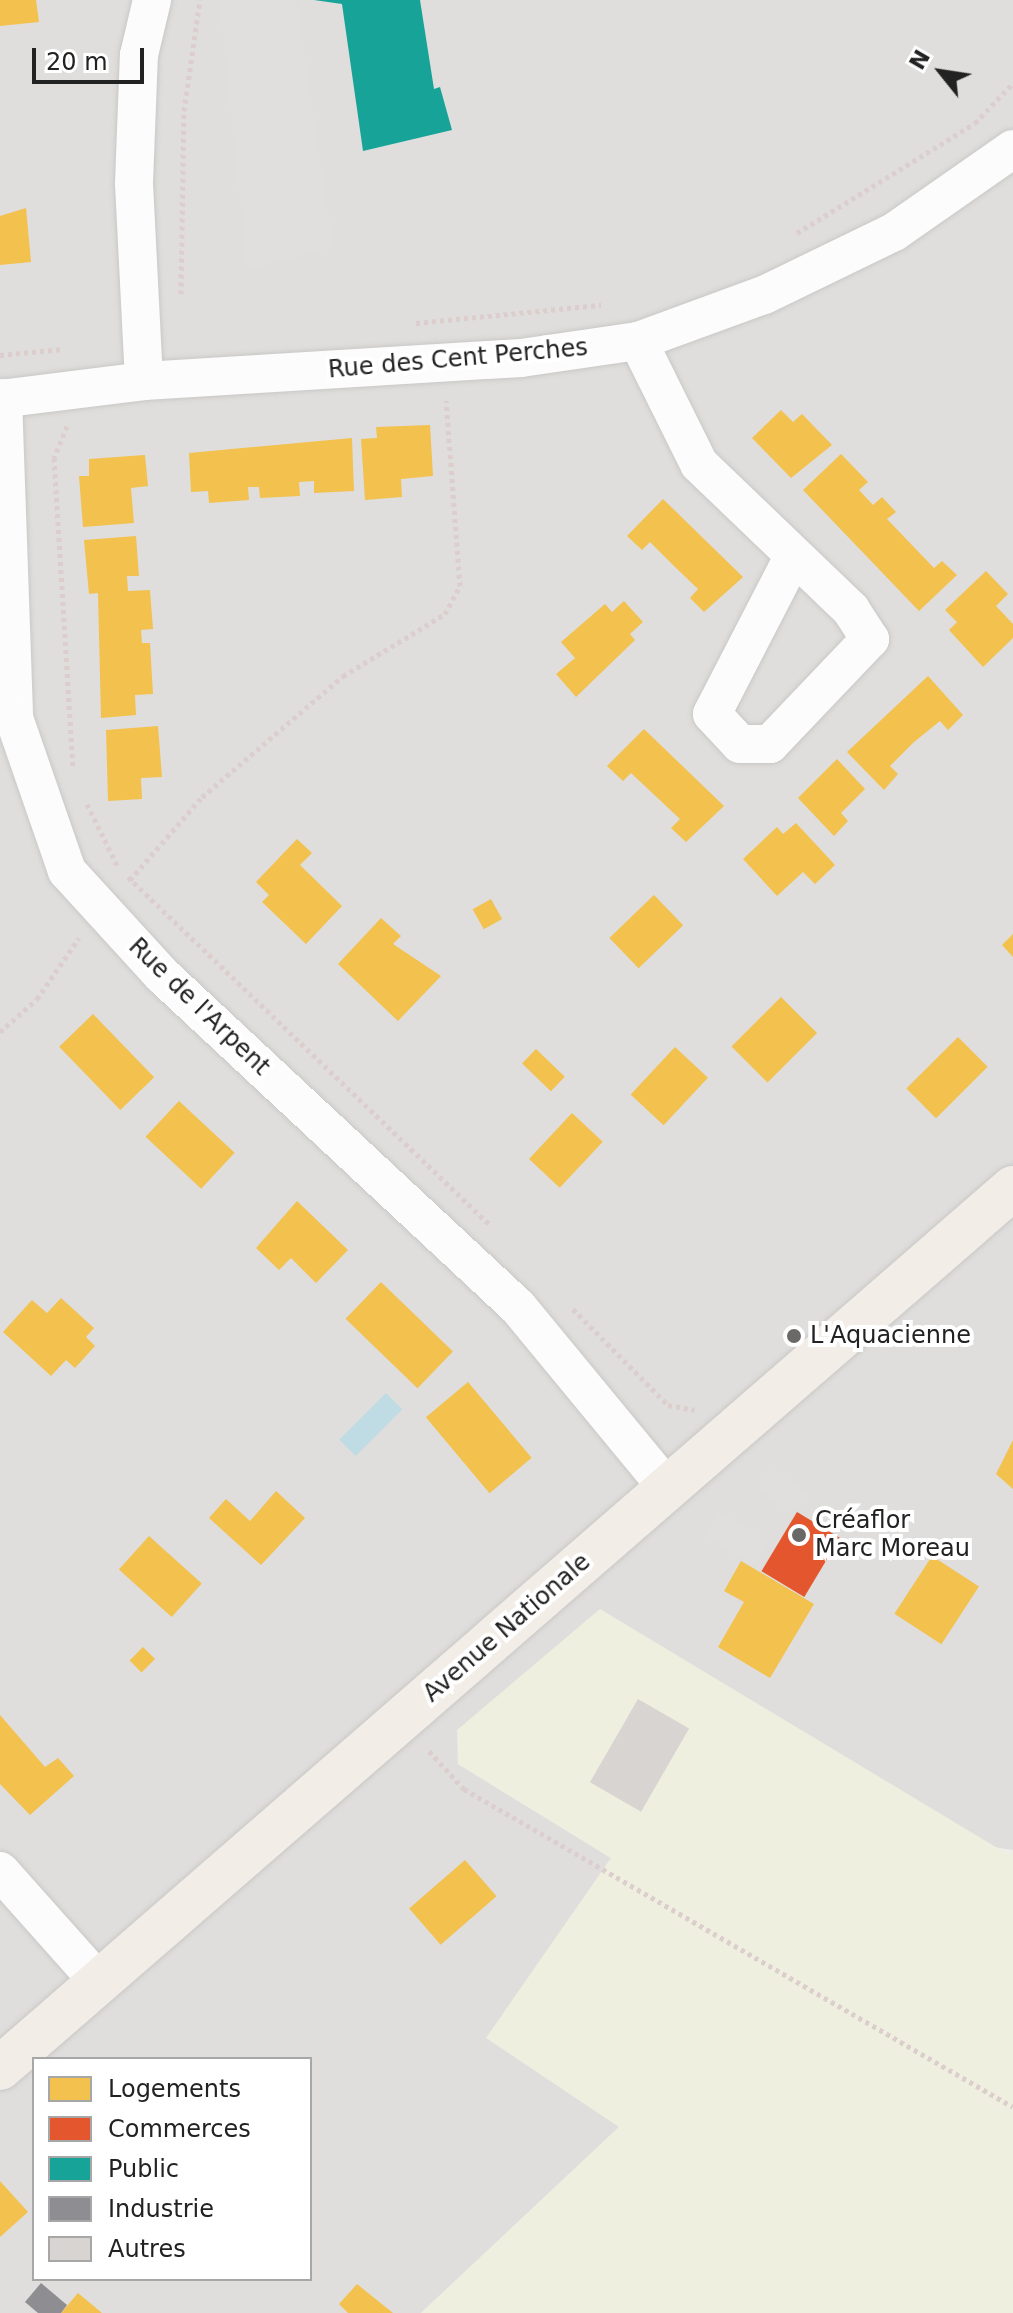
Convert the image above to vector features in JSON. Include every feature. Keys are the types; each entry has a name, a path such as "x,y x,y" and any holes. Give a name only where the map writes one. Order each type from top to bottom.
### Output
{"main road":[{"name":"Avenue Nationale","path":"0,2068 1013,1188"}],"street":[{"path":"144,381 134,183 139,55 152,0"},
{"name":"Rue des Cent Perches","path":"2,398 144,381 521,358 638,341 764,295 894,232 1013,149"},
{"path":"638,341 699,464 792,559 851,610 870,639 770,744 740,744 712,714 792,559"},
{"name":"Rue de l'Arpent","path":"2,398 14,718 67,871 163,976 518,1307 667,1488"},
{"path":"0,1871 99,1982"}],"path":[{"path":"181,312 184,111 200,0"},
{"path":"790,237 975,123 1013,83"},
{"path":"407,324 620,303"},
{"path":"0,355 64,349"},
{"path":"0,1032 37,999 100,907 131,880 202,797 343,676 445,614 460,586 445,401"},
{"path":"70,417 54,458 74,776"},
{"path":"80,789 131,880 503,1238"},
{"path":"569,1305 668,1405 690,1403 700,1414"},
{"path":"401,1721 464,1789 1013,2107"}],"shaded area":[{"path":"0,0 1013,0 1013,1850 458,1764 611,1858 595,1883 619,2127 421,2313 0,2313"},
{"path":"220,0 296,0 333,247 247,269"},
{"path":"775,1469 811,1498 791,1513 757,1486"},
{"path":"720,1512 768,1542 754,1566 705,1536"}],"green space":[{"path":"600,1609 1009,1855 1013,1850 1013,2313 421,2313 619,2127 486,2038 611,1858 458,1764 457,1730"}],"water":[{"path":"386,1393 402,1409 356,1456 339,1440"}],"building: Logements":[{"path":"0,0 36,0 39,22 0,26"},
{"path":"26,208 31,262 0,265 0,216"},
{"path":"781,410 793,422 802,414 832,445 791,478 752,438"},
{"path":"430,425 433,476 401,479 402,497 365,500 361,439 377,438 376,427"},
{"path":"352,438 354,491 314,493 314,481 299,482 300,496 260,498 259,487 248,487 249,500 209,503 208,491 191,492 189,453"},
{"path":"841,454 868,482 859,490 873,505 882,497 896,512 887,519 934,568 942,561 957,575 919,611 803,490"},
{"path":"145,455 148,486 131,488 134,523 83,527 79,476 89,476 89,459"},
{"path":"663,499 743,577 704,612 690,598 698,589 650,542 642,550 627,536"},
{"path":"136,536 139,576 127,576 128,591 150,590 153,629 141,630 142,643 150,643 153,694 135,695 136,715 101,718 98,593 89,594 84,540"},
{"path":"986,571 1008,594 996,606 1013,624 1013,638 983,667 949,630 957,622 945,610"},
{"path":"624,601 643,622 630,634 635,640 576,697 556,674 575,658 561,642 605,604 612,612"},
{"path":"928,676 963,715 948,730 940,721 914,742 890,766 898,774 884,790 847,752"},
{"path":"158,726 162,777 141,778 142,799 108,801 106,730"},
{"path":"644,729 724,806 686,842 671,828 680,819 631,773 623,781 607,766"},
{"path":"837,759 865,789 841,813 848,821 834,836 798,798"},
{"path":"796,823 835,865 815,884 803,872 777,896 743,859 777,827 783,834"},
{"path":"297,839 312,853 300,865 342,906 306,944 262,902 269,895 256,882"},
{"path":"654,895 683,925 639,968 609,938"},
{"path":"491,899 502,919 484,929 473,909"},
{"path":"381,918 401,936 393,944 441,976 398,1021 338,964"},
{"path":"1013,934 1013,957 1002,945"},
{"path":"781,997 817,1033 768,1083 732,1046"},
{"path":"93,1014 154,1077 120,1110 59,1047"},
{"path":"958,1037 988,1067 936,1118 906,1089"},
{"path":"675,1047 708,1078 664,1125 631,1095"},
{"path":"536,1049 565,1077 551,1091 522,1063"},
{"path":"179,1101 235,1153 201,1189 146,1137"},
{"path":"572,1113 603,1142 560,1188 529,1159"},
{"path":"297,1201 348,1250 316,1283 291,1258 279,1270 256,1248"},
{"path":"381,1282 453,1351 418,1388 346,1319"},
{"path":"61,1298 94,1328 86,1337 95,1346 75,1368 66,1360 51,1376 3,1332 32,1300 47,1313"},
{"path":"468,1382 532,1458 490,1493 426,1417"},
{"path":"1013,1440 1013,1489 996,1474"},
{"path":"276,1491 305,1518 261,1565 209,1518 226,1499 250,1521"},
{"path":"149,1536 202,1584 172,1617 119,1569"},
{"path":"932,1556 979,1586 941,1644 894,1614"},
{"path":"741,1561 814,1604 770,1678 718,1647 744,1602 724,1591"},
{"path":"143,1647 155,1659 142,1672 130,1660"},
{"path":"0,1715 45,1767 58,1758 74,1776 30,1815 0,1784"},
{"path":"465,1860 496,1896 441,1945 409,1909"},
{"path":"0,2181 28,2212 0,2237"},
{"path":"357,2284 393,2313 348,2313 339,2304"},
{"path":"78,2293 102,2313 61,2313"}],"building: Commerces":[{"path":"797,1512 840,1538 804,1597 761,1571"}],"building: Public":[{"path":"314,0 420,0 434,89 440,87 452,130 363,151 342,4"}],"building: Industrie":[{"path":"41,2283 67,2305 61,2313 38,2313 25,2302"}],"building: Autres":[{"path":"638,1699 689,1728 641,1812 590,1782"}],"place":[{"name":"L'Aquacienne","path":"794,1336"},
{"name":"Créaflor Marc Moreau","path":"799,1535"}]}
